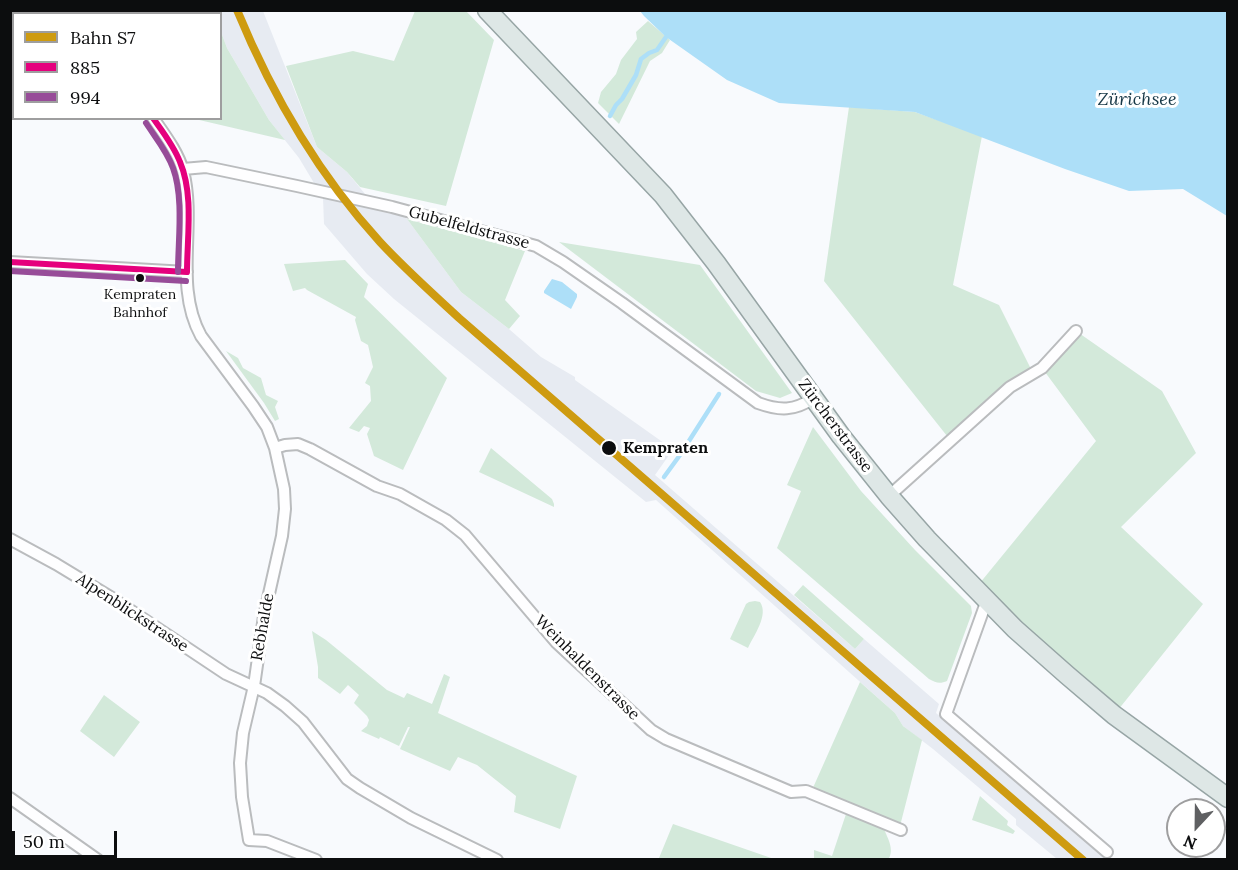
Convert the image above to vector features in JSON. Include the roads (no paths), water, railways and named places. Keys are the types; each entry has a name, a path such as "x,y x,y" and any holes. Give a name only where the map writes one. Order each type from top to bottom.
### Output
{"main road":[{"name":"Zürcherstrasse","path":"488,10 663,195 716,263 841,436 927,539 1015,630 1114,715 1227,798"}],"street":[{"path":"154,120 183,169"},
{"name":"Gubelfeldstrasse","path":"183,169 206,167 371,202 536,246 564,262 622,303 758,403 772,408 785,409 803,406 814,398"},
{"name":"Rebhalde","path":"183,169 187,204 188,291 195,325 267,427 275,448 284,489 285,509 282,536 264,616 254,686 243,733 240,763 242,797 249,840 267,841 316,860"},
{"path":"10,262 187,272"},
{"path":"889,496 1010,387 1042,368 1076,331"},
{"name":"Weinhaldenstrasse","path":"275,448 298,444 310,449 378,486 424,506 446,520 465,535 556,642 651,730 791,792 806,791 900,830"},
{"name":"Alpenblickstrasse","path":"10,540 56,564 112,598 226,674 254,686"},
{"path":"987,600 946,714 1107,852"},
{"path":"254,686 285,706 303,722 347,779 411,818 497,860"},
{"path":"10,798 98,860"}],"water":[{"name":"Zürichsee","path":"640,11 1227,11 1227,216 1183,189 1129,191 915,112 779,103 727,80 666,37"},
{"path":"552,279 562,282 577,294 571,309 544,293"}],"waterway":[{"path":"610,116 636,75 641,59 657,50 666,37"},
{"path":"664,477 719,394"}],"rail line":[{"name":"S7","path":"237,10 265,73 298,132 336,189 399,262 459,318 1083,860"}],"place":[{"name":"Kempraten Bahnhof","path":"140,278"},
{"name":"Kempraten","path":"609,448"}]}
